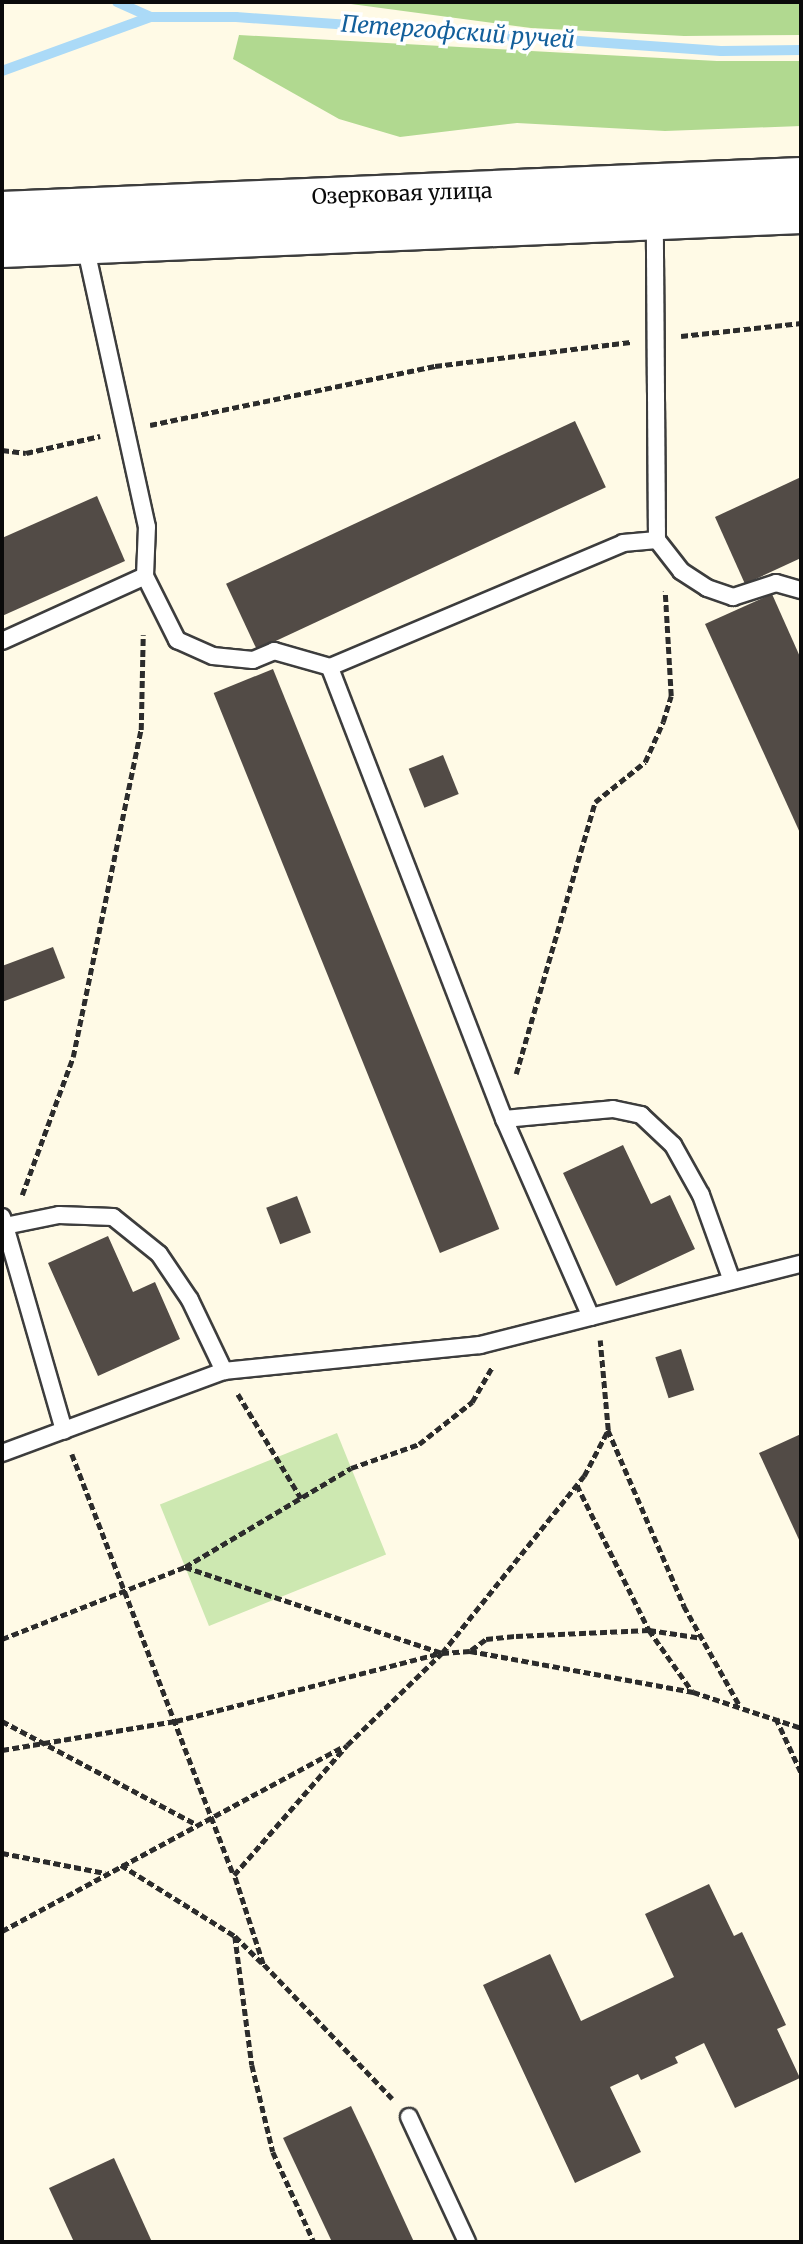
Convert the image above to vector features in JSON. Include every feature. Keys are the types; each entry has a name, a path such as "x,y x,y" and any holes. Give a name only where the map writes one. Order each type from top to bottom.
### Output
{"street":[{"name":"Озерковая улица","path":"654,202 801,177"},
{"name":"Озерковая улица","path":"2,211 81,225 654,202 801,214"},
{"name":"Озерковая улица","path":"2,248 81,225"}],"lane":[{"path":"654,202 659,339 657,540 681,571 707,588 733,597 776,583 801,590"},
{"path":"81,225 147,527 145,576 177,640 212,656 253,660 274,651 330,667 622,542 657,540"},
{"path":"2,641 145,576"},
{"path":"330,667 504,1119 592,1317"},
{"path":"504,1119 613,1109 641,1115 679,1155 701,1195 732,1281"},
{"path":"64,1431 3,1222 59,1215 113,1217 159,1254 190,1300 224,1371"},
{"path":"2,1453 224,1371 480,1345 801,1264"},
{"path":"409,2117 467,2242"}],"path":[{"path":"147,425 435,366 801,323"},
{"path":"2,450 26,453 111,433"},
{"path":"504,1119 595,802 645,762 671,696 668,612 657,540"},
{"path":"3,1222 28,1184 73,1057 141,730 145,576"},
{"path":"592,1317 600,1342 608,1430 702,1638 740,1706"},
{"path":"2,1639 185,1567 351,1468 419,1444 444,1427 472,1402 496,1359"},
{"path":"236,1391 300,1498"},
{"path":"234,1875 347,1745 442,1653 577,1485 608,1430"},
{"path":"64,1431 234,1875 263,1964"},
{"path":"577,1485 649,1630 693,1692"},
{"path":"185,1567 442,1653"},
{"path":"470,1651 486,1639 649,1630 702,1638"},
{"path":"2,1750 176,1721 442,1653 470,1651 693,1692 776,1717 801,1728"},
{"path":"776,1717 801,1772"},
{"path":"2,1721 197,1824"},
{"path":"2,1930 347,1745"},
{"path":"2,1853 105,1874"},
{"path":"121,1865 234,1936 409,2117"},
{"path":"234,1936 251,2065 273,2152 314,2242"}],"green space":[{"path":"336,2 801,2 801,35 684,36 531,28"},
{"path":"239,35 717,61 801,61 801,126 665,131 517,123 400,137 339,119 233,59"},
{"path":"337,1433 386,1554 209,1626 160,1505"}],"building":[{"path":"575,421 606,487 257,650 226,584"},
{"path":"801,477 801,558 745,584 715,517"},
{"path":"97,496 125,561 2,616 2,538"},
{"path":"772,594 801,659 801,835 705,624"},
{"path":"273,669 499,1229 440,1253 214,693"},
{"path":"443,755 459,794 424,808 409,769"},
{"path":"53,947 65,978 2,1002 2,966"},
{"path":"623,1145 651,1204 670,1195 695,1249 616,1286 563,1173"},
{"path":"297,1196 311,1232 280,1244 266,1208"},
{"path":"108,1236 133,1292 155,1282 180,1339 98,1376 48,1263"},
{"path":"681,1349 694,1390 669,1398 655,1357"},
{"path":"801,1434 801,1544 759,1453"},
{"path":"709,1884 734,1936 742,1932 786,2025 777,2029 800,2078 735,2108 704,2043 675,2057 678,2063 641,2080 638,2074 610,2087 641,2152 575,2183 483,1985 550,1954 581,2021 674,1977 645,1914"},
{"path":"351,2106 414,2242 332,2242 283,2138"},
{"path":"114,2158 152,2242 74,2242 49,2188"}],"waterway":[{"name":"Петергофский ручей","path":"117,2 150,17 236,17 721,51 801,50"},
{"path":"2,71 150,17"}]}
